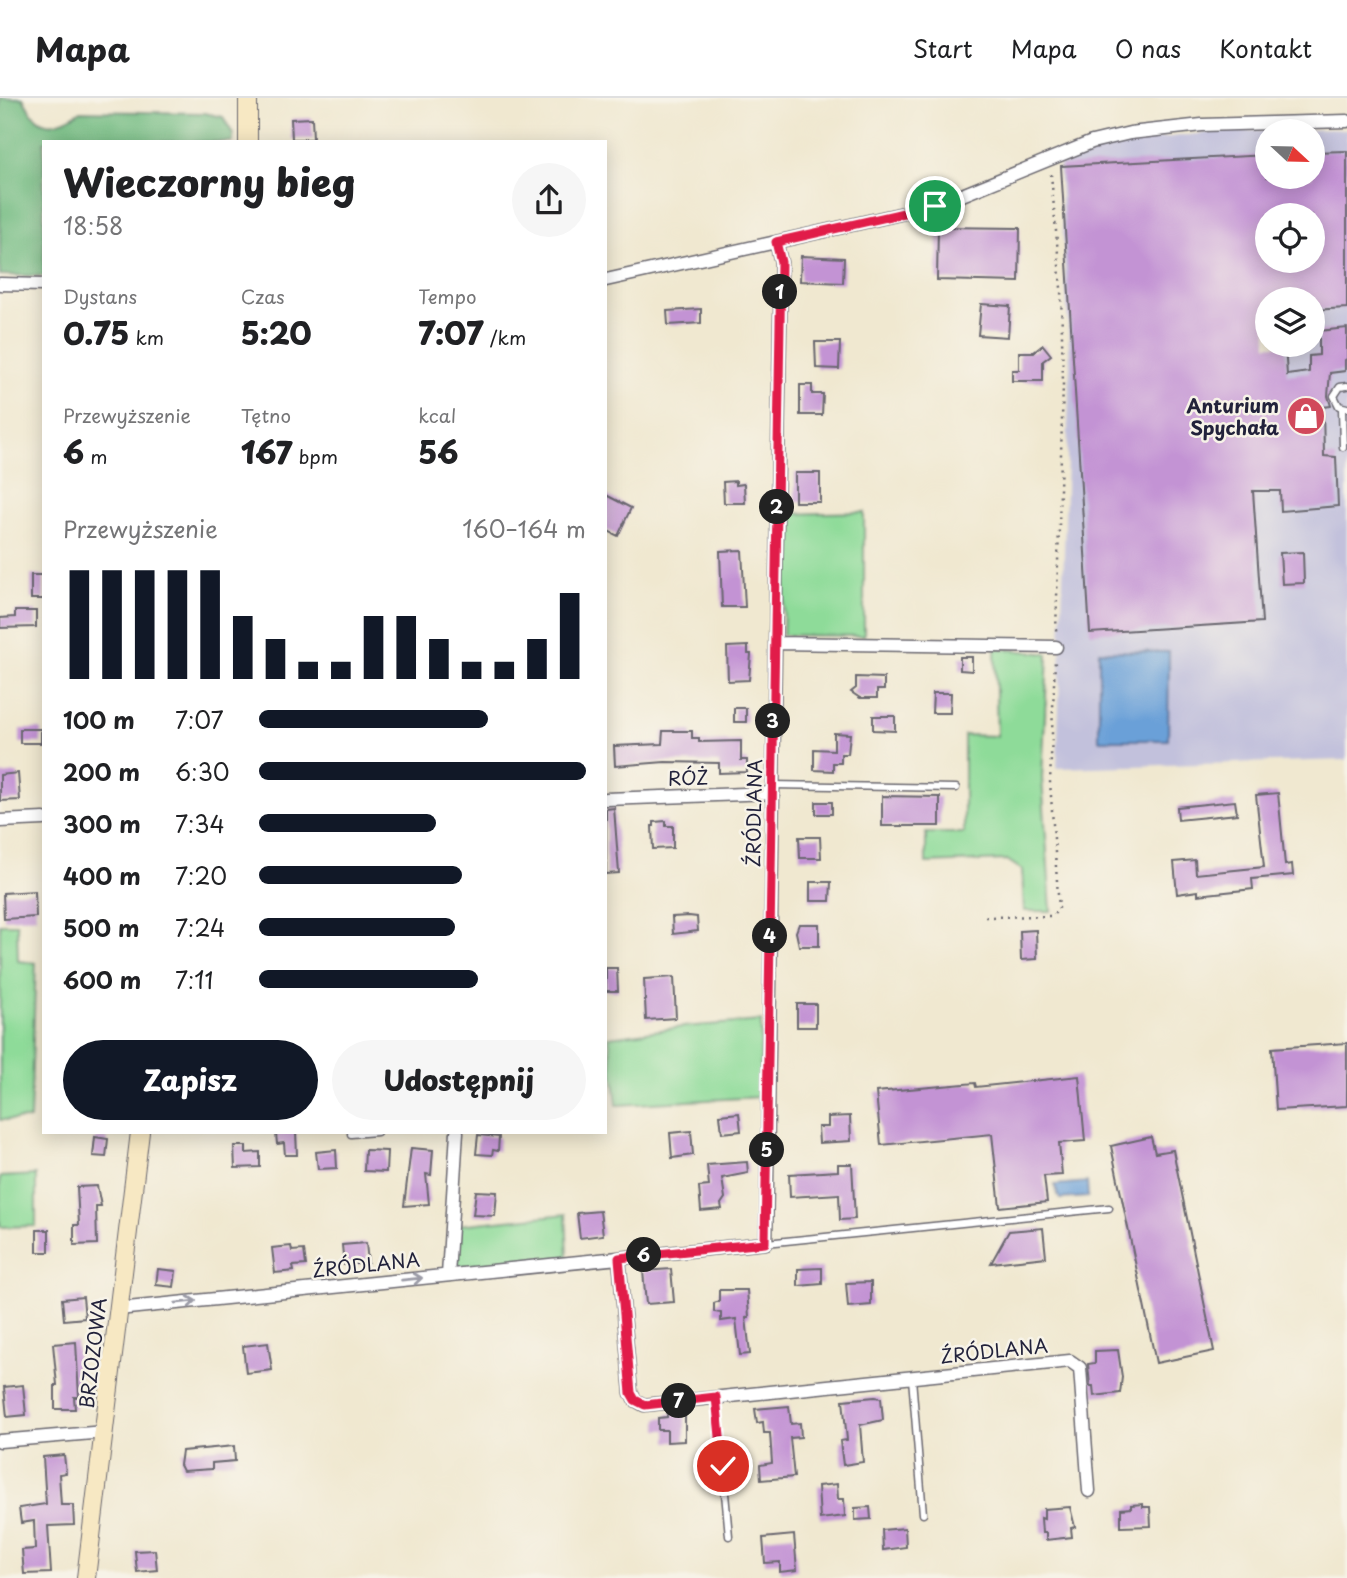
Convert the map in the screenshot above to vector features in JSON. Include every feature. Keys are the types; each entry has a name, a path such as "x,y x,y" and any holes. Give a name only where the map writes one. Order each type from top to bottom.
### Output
{"street":[{"path":"248,98 248,140"},
{"path":"607,281 935,206 1092,142 1170,127 1347,121"},
{"name":"ŹRÓDLANA","path":"118,1309 765,1243 781,262 776,242"},
{"path":"0,284 42,285"},
{"path":"775,643 1056,647"},
{"name":"RÓŻ","path":"607,799 772,789"},
{"path":"0,821 42,819"},
{"name":"BRZOZOWA","path":"86,1578 140,1134"},
{"path":"448,1275 457,1134"},
{"name":"ŹRÓDLANA","path":"619,1258 631,1393 635,1400 645,1405 1070,1361 1080,1368 1089,1491"},
{"path":"0,1441 104,1432"}],"lane":[{"path":"1343,447 1344,408 1336,404 1335,393 1340,387 1347,386"},
{"path":"772,789 956,788"},
{"path":"765,1243 1109,1208"},
{"path":"912,1378 923,1514"},
{"path":"716,1397 729,1536"}],"path":[{"path":"985,917 1052,916 1059,909 1050,782 1063,383 1061,288 1049,161"}],"shaded area":[{"path":"1325,129 1347,129 1347,760 1057,768 1070,366 1059,165 1111,144 1222,131 1255,130 1255,189 1325,189"}],"green space":[{"path":"0,98 23,98 34,116 47,123 62,121 81,111 205,113 223,117 233,134 233,140 42,140 42,276 0,275"},
{"path":"864,512 864,636 783,635 786,514"},
{"path":"995,648 1048,654 1042,778 1051,911 1024,911 1022,870 1007,860 926,863 926,833 964,833 964,735 997,736"},
{"path":"0,924 17,924 18,961 36,963 30,1119 0,1120"},
{"path":"761,1021 760,1097 617,1105 609,1037 683,1027"},
{"path":"36,1175 36,1226 0,1227 0,1177"},
{"path":"566,1214 568,1257 457,1268 459,1225"}],"water":[{"path":"1099,651 1169,652 1168,740 1099,740"},
{"path":"1087,1182 1088,1197 1060,1199 1054,1185"}],"building":[{"path":"312,118 313,139 292,139 291,119"},
{"path":"1347,151 1347,308 1325,309 1325,287 1255,287 1255,357 1286,357 1287,375 1309,372 1309,357 1325,357 1325,330 1347,328 1345,371 1330,373 1328,396 1331,406 1323,407 1324,456 1336,457 1338,506 1281,511 1280,491 1253,491 1262,622 1090,633 1061,166 1255,156 1255,189 1325,189 1325,152"},
{"path":"938,227 1020,228 1019,282 937,280"},
{"path":"801,256 844,258 843,283 800,281"},
{"path":"981,304 1010,306 1008,337 978,335"},
{"path":"701,309 701,323 668,325 667,311"},
{"path":"815,342 840,342 839,369 816,368"},
{"path":"1043,345 1051,355 1043,361 1043,381 1012,381 1012,370 1019,370 1019,352 1034,352"},
{"path":"800,385 812,385 812,394 823,394 822,415 800,415"},
{"path":"795,473 820,473 820,502 795,502"},
{"path":"736,481 736,485 744,484 745,503 724,503 723,482"},
{"path":"607,496 631,508 618,536 607,530"},
{"path":"742,550 745,607 722,607 720,551"},
{"path":"1303,552 1304,583 1282,584 1280,553"},
{"path":"31,575 42,575 42,599 31,599"},
{"path":"15,611 36,611 36,627 0,628 0,618 15,617"},
{"path":"748,646 748,654 751,654 749,680 728,681 727,647"},
{"path":"960,657 972,657 972,671 960,670"},
{"path":"856,677 884,678 884,690 877,690 877,698 860,698 851,692 856,688"},
{"path":"933,693 951,693 950,713 932,713"},
{"path":"734,708 746,708 746,722 734,722"},
{"path":"873,716 895,716 895,731 873,730"},
{"path":"20,729 41,729 41,743 20,743"},
{"path":"663,731 692,731 692,738 699,738 699,742 741,741 741,760 747,760 747,772 719,773 719,763 665,762 615,766 614,746 662,744"},
{"path":"834,733 850,734 848,754 841,754 841,763 833,763 833,771 814,770 814,749 834,750"},
{"path":"18,773 20,800 0,801 0,775"},
{"path":"1278,793 1285,865 1292,864 1293,875 1252,879 1253,889 1198,895 1198,891 1177,894 1174,862 1195,860 1196,874 1264,867 1256,795"},
{"path":"882,796 940,797 940,826 882,826"},
{"path":"1235,801 1237,814 1178,820 1177,807"},
{"path":"816,802 832,802 832,814 816,814"},
{"path":"614,808 619,873 607,874 607,809"},
{"path":"666,821 666,826 673,826 673,848 653,849 652,826 654,822"},
{"path":"799,837 820,837 821,858 800,858"},
{"path":"810,882 831,882 830,901 810,901"},
{"path":"35,891 36,917 4,919 3,893"},
{"path":"672,917 697,917 698,931 673,934"},
{"path":"799,924 819,924 819,946 799,946 796,932"},
{"path":"1036,930 1037,959 1021,960 1020,931"},
{"path":"607,968 617,968 618,991 607,991"},
{"path":"674,977 676,1018 646,1020 644,979"},
{"path":"797,1004 816,1004 816,1027 797,1027"},
{"path":"1347,1043 1347,1106 1276,1110 1272,1048"},
{"path":"1079,1076 1085,1141 1059,1143 1062,1175 1044,1176 1047,1202 1000,1207 992,1134 881,1145 876,1092 975,1083 976,1087"},
{"path":"739,1113 741,1131 722,1133 720,1115"},
{"path":"850,1116 851,1141 819,1143 818,1127 828,1127 828,1117"},
{"path":"691,1131 693,1155 672,1158 670,1133"},
{"path":"276,1134 296,1134 297,1155 285,1155 284,1143 277,1144"},
{"path":"478,1135 499,1137 498,1151 493,1150 492,1155 476,1154"},
{"path":"95,1137 108,1139 106,1157 93,1156"},
{"path":"1151,1137 1155,1153 1173,1150 1214,1351 1156,1363 1111,1146"},
{"path":"234,1146 246,1146 246,1153 260,1152 260,1167 235,1168"},
{"path":"411,1148 433,1150 431,1175 426,1174 429,1204 404,1206"},
{"path":"336,1150 337,1168 318,1169 316,1152"},
{"path":"365,1150 387,1151 386,1172 364,1171"},
{"path":"747,1162 748,1173 722,1178 725,1198 721,1204 722,1209 701,1211 699,1187 709,1186 707,1165"},
{"path":"838,1164 852,1164 855,1219 840,1220 839,1194 790,1197 789,1174 838,1171"},
{"path":"97,1186 101,1206 96,1206 97,1244 74,1245 74,1225 79,1225 77,1187"},
{"path":"476,1191 497,1192 495,1216 473,1215"},
{"path":"600,1211 603,1235 580,1238 577,1213"},
{"path":"1043,1228 1046,1257 991,1263 1009,1231"},
{"path":"37,1230 49,1230 49,1252 37,1252"},
{"path":"366,1243 368,1263 344,1265 342,1245"},
{"path":"291,1246 292,1251 304,1250 306,1265 293,1266 294,1271 275,1273 272,1248"},
{"path":"822,1268 822,1284 798,1286 798,1269"},
{"path":"158,1269 176,1271 174,1287 156,1285"},
{"path":"671,1269 674,1302 646,1304 643,1271"},
{"path":"871,1282 871,1305 848,1307 846,1283"},
{"path":"719,1290 747,1290 749,1317 746,1318 750,1354 740,1355 736,1319 721,1321 721,1313 714,1312 714,1303 719,1301"},
{"path":"83,1297 85,1318 64,1320 62,1299"},
{"path":"76,1342 79,1397 74,1397 75,1409 55,1409 57,1385 53,1344"},
{"path":"268,1343 272,1370 246,1373 243,1346"},
{"path":"1118,1350 1122,1377 1120,1393 1094,1396 1088,1364 1095,1363 1095,1351"},
{"path":"23,1385 26,1415 7,1417 4,1387"},
{"path":"881,1398 883,1420 860,1425 863,1462 843,1465 840,1441 847,1440 843,1400"},
{"path":"789,1406 791,1424 800,1423 801,1437 790,1438 794,1477 761,1480 760,1465 772,1463 770,1433 764,1433 763,1422 757,1423 755,1409"},
{"path":"685,1413 685,1441 667,1442 667,1430 658,1430 658,1418 667,1417 667,1414"},
{"path":"234,1446 235,1461 212,1463 212,1469 183,1471 180,1465 182,1451"},
{"path":"64,1455 66,1473 59,1474 61,1505 73,1505 74,1525 48,1526 51,1573 24,1574 22,1550 35,1549 34,1521 21,1523 19,1508 46,1504 43,1457"},
{"path":"837,1484 838,1499 844,1499 845,1516 820,1519 818,1486"},
{"path":"1143,1504 1143,1507 1150,1507 1151,1526 1121,1527 1121,1509"},
{"path":"870,1507 871,1519 855,1520 855,1508"},
{"path":"1070,1507 1075,1527 1071,1528 1072,1537 1046,1540 1046,1533 1042,1533 1041,1518 1044,1519 1044,1509"},
{"path":"905,1528 906,1547 883,1550 882,1530"},
{"path":"794,1535 797,1570 780,1572 780,1562 765,1563 763,1538"},
{"path":"155,1550 157,1570 137,1572 135,1551"}],"place":[{"name":"Anturium Spychała","path":"1306,416"}],"route":[{"path":"723,1466 716,1397 645,1405 635,1400 631,1393 619,1258 765,1243 781,262 776,242 935,206"}]}
